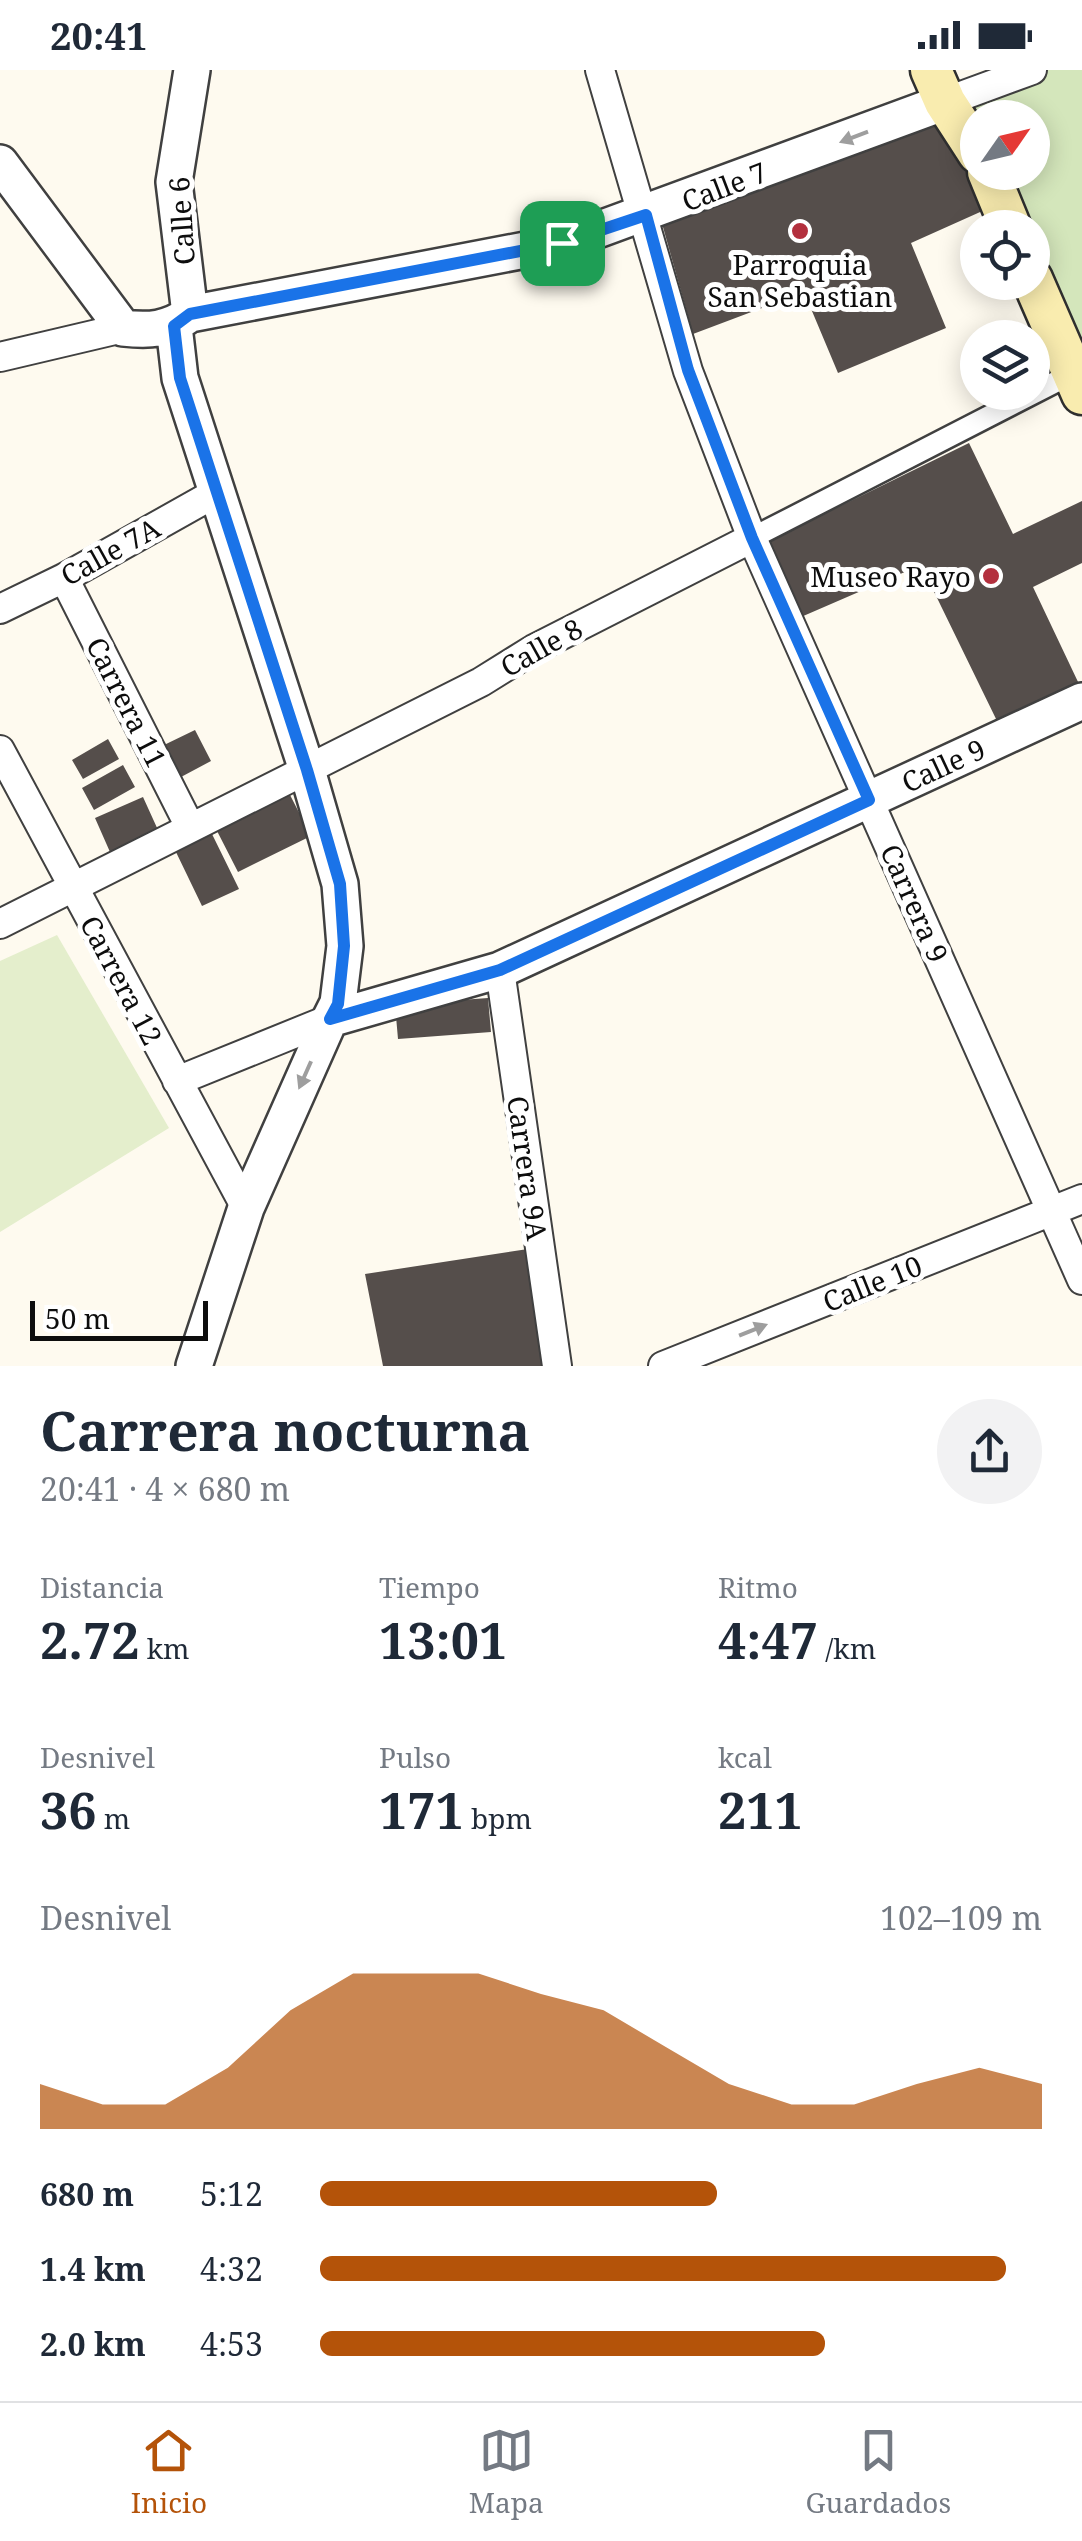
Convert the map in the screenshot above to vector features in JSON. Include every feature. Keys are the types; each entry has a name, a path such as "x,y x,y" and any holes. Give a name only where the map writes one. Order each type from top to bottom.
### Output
{"main road":[{"path":"938,86 960,122"},
{"path":"1041,300 1079,379"}],"street":[{"name":"Calle 6","path":"192,70 174,182 182,320 180,378 219,491 340,884 344,946 338,1004 330,1019"},
{"name":"Carrera 9","path":"600,70 646,215 688,370 752,538 1082,1280"},
{"name":"Calle 7","path":"0,357 123,328 148,331 182,320 562,243 646,215 938,86 1032,70"},
{"path":"0,163 123,328"},
{"name":"Calle 8","path":"0,924 481,682 534,649 752,538 1079,379"},
{"name":"Calle 7A","path":"0,609 64,578 219,491"},
{"name":"Carrera 11","path":"64,578 190,827"},
{"name":"Calle 9","path":"330,1019 500,970 1082,702"},
{"name":"Carrera 12","path":"0,750 246,1208"},
{"name":"Carrera 9A","path":"500,970 557,1366"},
{"path":"177,1081 330,1019"},
{"path":"194,1366 246,1208 330,1019"},
{"name":"Calle 10","path":"663,1366 1082,1200"}],"green space":[{"path":"1032,70 1082,70 1082,369 1044,300 1050,300 1050,210 1004,210 995,190 1050,190 1050,100 960,100 960,109 945,102"},
{"path":"57,935 169,1128 0,1232 0,961"}],"building":[{"name":"Parroquia San Sebastian","path":"945,102 960,131 960,190 991,190 998,204 985,210 960,210 960,221 911,243 946,328 838,373 804,292 693,334 661,220"},
{"name":"Museo Rayo","path":"969,443 1013,534 1082,501 1082,563 1033,587 1079,684 998,723 921,565 801,617 769,541"},
{"path":"195,730 211,761 181,777 164,745"},
{"path":"108,739 119,759 83,779 72,760"},
{"path":"123,765 135,787 94,810 82,788"},
{"path":"289,793 311,836 238,872 216,829"},
{"path":"143,797 158,830 110,852 95,818"},
{"path":"211,832 239,889 202,906 175,850"},
{"path":"488,998 491,1032 398,1039 395,1005"},
{"path":"528,1249 545,1366 383,1366 365,1274"}],"place":[{"name":"Parroquia San Sebastian","path":"800,231"},
{"name":"Museo Rayo","path":"991,576"}],"route":[{"path":"646,215 688,370 752,538 869,800 500,970 330,1019 338,1004 344,946 340,884 219,491 180,378 174,326 190,314 562,243 646,215"}]}
